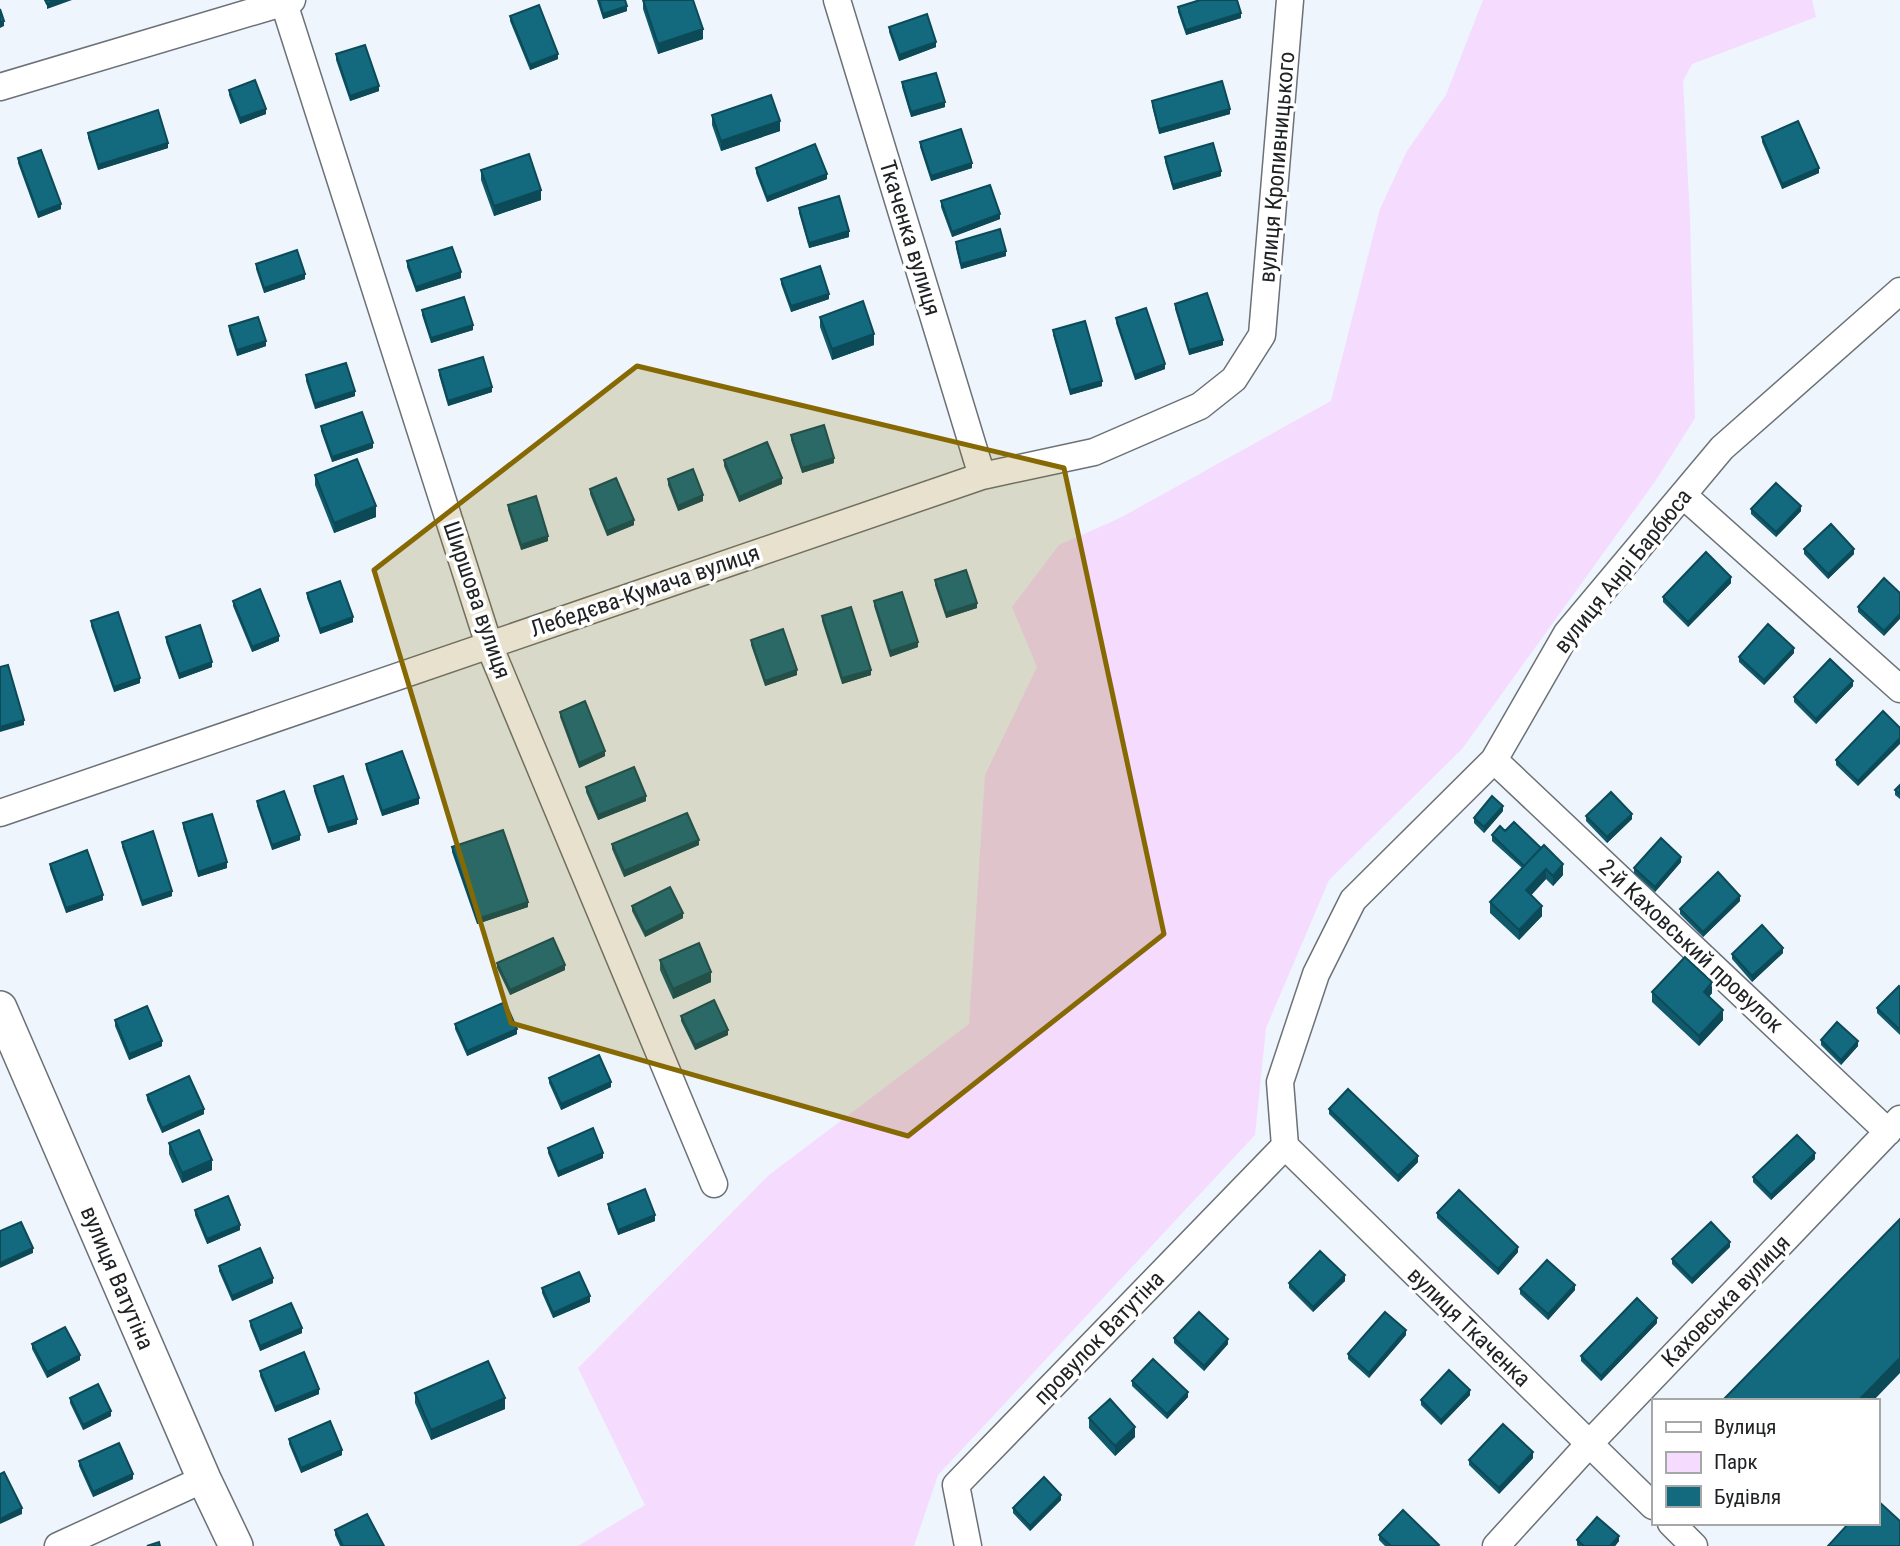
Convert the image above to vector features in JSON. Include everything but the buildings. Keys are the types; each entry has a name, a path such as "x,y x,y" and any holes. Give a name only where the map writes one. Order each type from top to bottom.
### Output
{"street":[{"name":"Ткаченка вулиця","path":"837,0 982,476"},
{"name":"вулиця Кропивницького","path":"1262,335 1290,0"},
{"path":"0,87 286,1"},
{"name":"Ширшова вулиця","path":"286,1 489,645 714,1184"},
{"name":"вулиця Анрі Барбюса","path":"1285,1146 1280,1082 1316,974 1353,900 1494,760 1567,633 1722,448 1900,291"},
{"name":"Лебедєва-Кумача вулиця","path":"0,813 982,476 1094,452 1200,406 1234,379 1262,335"},
{"path":"1683,495 1900,688"},
{"name":"2-й Каховський провулок","path":"1494,760 1894,1126"},
{"name":"вулиця Ватутіна","path":"0,1008 204,1479 236,1546"},
{"name":"Каховська вулиця","path":"1496,1546 1589,1444 1894,1126"},
{"name":"вулиця Ткаченка","path":"1285,1146 1652,1506"},
{"name":"провулок Ватутіна","path":"968,1546 956,1485 1285,1146"},
{"path":"58,1546 204,1479"},
{"path":"1673,1525 1694,1546"}],"highlighted area":[{"path":"637,366 1064,468 1164,934 908,1136 511,1023 374,570"}],"green space":[{"path":"1483,0 1812,0 1816,17 1692,64 1683,81 1695,418 1656,480 1462,749 1329,880 1266,1028 1255,1135 938,1475 914,1546 578,1546 645,1505 578,1368 769,1175 969,1024 985,775 1037,667 1012,607 1059,545 1120,518 1331,401 1380,209 1407,151 1446,95"}]}
